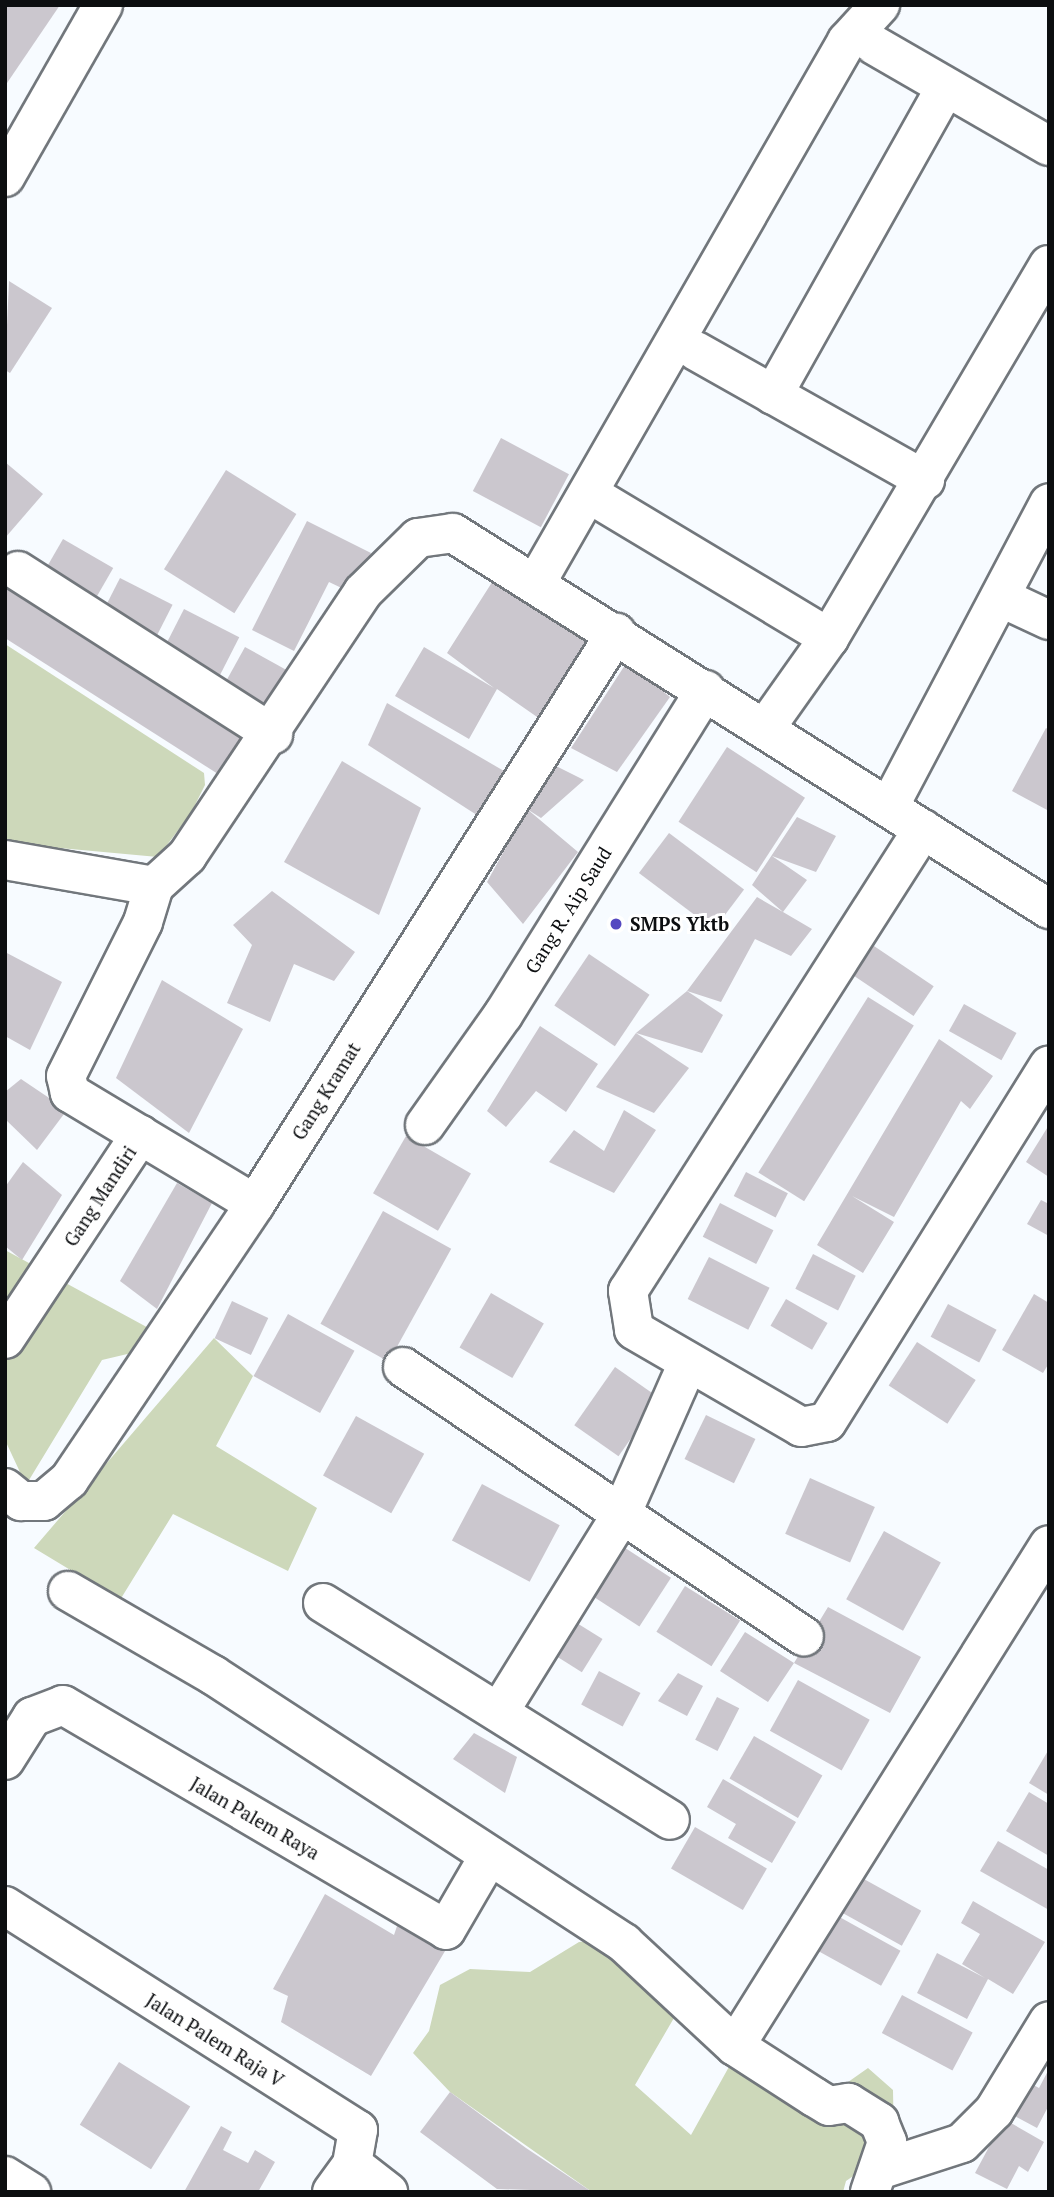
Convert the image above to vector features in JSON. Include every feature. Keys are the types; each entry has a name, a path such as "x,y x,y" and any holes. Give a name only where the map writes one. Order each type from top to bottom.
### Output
{"street":[{"path":"5,177 103,5"},
{"path":"536,583 847,41 880,5"},
{"path":"874,45 1049,146"},
{"path":"773,395 945,88"},
{"path":"766,727 829,639 925,480 1049,265"},
{"path":"696,351 925,480"},
{"path":"603,502 829,639"},
{"path":"890,805 1002,598 1049,503"},
{"path":"5,860 154,886 187,856 273,734 363,592 418,538 453,533 890,805 1049,909"},
{"path":"18,571 273,734"},
{"path":"1002,598 1049,620"},
{"name":"Gang Kramat","path":"5,1488 21,1501 44,1501 69,1480 255,1204 616,633"},
{"name":"Gang R. Aip Saud","path":"425,1125 503,1015 705,690"},
{"path":"923,829 628,1291 634,1329 687,1365 801,1427 827,1422 1049,1066"},
{"name":"Gang Mandiri","path":"5,1339 139,1135 70,1093 66,1076 143,922 154,886"},
{"path":"139,1135 255,1204"},
{"path":"499,1712 621,1517 687,1365"},
{"path":"403,1367 621,1517 804,1636"},
{"path":"735,2046 1049,1545"},
{"path":"68,1591 214,1675 624,1943 735,2046 829,2106 849,2103 879,2122 887,2142 875,2181"},
{"path":"323,1603 670,1820"},
{"name":"Jalan Palem Raya","path":"5,1760 32,1717 63,1705 446,1930 489,1856"},
{"name":"Jalan Palem Raja V","path":"5,1906 358,2130 342,2178 388,2192"},
{"path":"875,2181 962,2144 994,2111 1049,2021"},
{"path":"5,2176 31,2192"}],"green space":[{"path":"5,644 204,773 205,785 191,813 158,857 5,843"},
{"path":"5,1250 154,1331 140,1351 102,1360 26,1485 5,1440"},
{"path":"214,1338 253,1376 216,1446 317,1508 288,1571 173,1514 120,1600 34,1548"},
{"path":"594,1941 678,2011 635,2085 691,2135 735,2056 814,2106 868,2068 893,2090 894,2148 846,2181 843,2192 592,2192 450,2092 413,2053 429,2031 440,1985 470,1969 530,1972 579,1942"}],"building":[{"path":"5,5 60,5 5,86"},
{"path":"9,281 52,308 10,373 5,370"},
{"path":"501,438 569,474 541,527 473,491"},
{"path":"5,462 43,494 5,538"},
{"path":"226,470 296,514 234,613 164,569"},
{"path":"307,521 371,553 350,592 329,582 294,651 252,630"},
{"path":"63,539 113,568 92,605 42,576"},
{"path":"14,572 251,724 218,774 5,638 5,586"},
{"path":"496,576 602,636 540,719 497,689 469,739 395,696 424,647 494,688 447,653"},
{"path":"120,578 173,605 155,640 102,613"},
{"path":"184,609 239,637 217,680 162,652"},
{"path":"245,647 302,679 278,722 221,691"},
{"path":"627,662 670,697 617,772 571,748"},
{"path":"387,703 504,771 483,819 368,745"},
{"path":"1046,728 1049,730 1049,811 1012,791"},
{"path":"727,747 805,798 757,872 679,822"},
{"path":"342,761 421,808 379,915 284,862"},
{"path":"556,766 584,780 541,818 527,809"},
{"path":"527,809 578,852 523,924 487,882"},
{"path":"797,817 836,836 816,872 772,856 807,880 783,912 752,885"},
{"path":"669,833 744,890 714,930 639,873"},
{"path":"272,891 355,952 334,981 294,964 270,1022 227,1003 252,945 233,925"},
{"path":"757,897 812,929 791,956 755,939 721,1002 687,991"},
{"path":"874,946 934,986 914,1016 854,976"},
{"path":"5,952 62,982 30,1050 5,1036"},
{"path":"589,954 650,995 615,1046 554,1005"},
{"path":"162,980 243,1029 189,1133 116,1078"},
{"path":"687,991 723,1015 702,1053 636,1033"},
{"path":"868,997 914,1026 804,1201 758,1173"},
{"path":"964,1004 1016,1033 1001,1060 949,1031"},
{"path":"540,1026 598,1064 566,1112 536,1091 506,1127 487,1111"},
{"path":"636,1033 689,1068 654,1113 596,1087"},
{"path":"939,1039 993,1076 970,1109 961,1101 894,1217 852,1196 894,1222 863,1273 817,1245"},
{"path":"21,1079 67,1110 37,1150 5,1119 5,1092"},
{"path":"624,1110 656,1130 614,1193 549,1162 574,1130 604,1151"},
{"path":"1049,1125 1049,1177 1026,1162"},
{"path":"406,1136 471,1174 438,1231 373,1193"},
{"path":"23,1162 62,1195 22,1260 5,1246 5,1187"},
{"path":"746,1172 788,1193 776,1217 734,1196"},
{"path":"177,1183 212,1203 157,1309 120,1281"},
{"path":"1041,1200 1049,1204 1049,1236 1027,1224"},
{"path":"720,1203 773,1230 756,1264 703,1237"},
{"path":"383,1211 451,1249 389,1362 320,1324"},
{"path":"813,1254 856,1276 838,1311 795,1289"},
{"path":"709,1257 770,1288 748,1330 688,1299"},
{"path":"491,1293 544,1324 512,1378 460,1348"},
{"path":"1034,1294 1049,1303 1049,1363 1043,1373 1002,1350"},
{"path":"786,1299 828,1323 812,1350 770,1326"},
{"path":"232,1301 268,1318 251,1355 215,1338"},
{"path":"948,1304 997,1330 979,1362 931,1337"},
{"path":"288,1314 354,1351 320,1413 254,1376"},
{"path":"917,1342 976,1380 947,1424 889,1386"},
{"path":"615,1367 659,1398 619,1456 574,1425"},
{"path":"706,1415 755,1439 734,1483 685,1459"},
{"path":"356,1416 424,1454 391,1513 323,1475"},
{"path":"810,1478 875,1507 850,1563 785,1534"},
{"path":"482,1484 560,1525 530,1582 452,1541"},
{"path":"884,1531 941,1563 903,1631 846,1599"},
{"path":"619,1544 671,1578 639,1626 587,1593"},
{"path":"685,1586 740,1620 712,1666 656,1632"},
{"path":"828,1607 921,1657 890,1713 794,1663"},
{"path":"572,1620 603,1639 582,1672 551,1653"},
{"path":"745,1632 794,1663 768,1702 720,1671"},
{"path":"599,1671 640,1693 623,1727 581,1705"},
{"path":"678,1673 703,1686 687,1716 658,1701"},
{"path":"798,1680 870,1720 842,1770 770,1731"},
{"path":"717,1697 739,1708 717,1751 695,1740"},
{"path":"474,1733 517,1757 505,1793 453,1759"},
{"path":"754,1736 822,1776 798,1818 730,1778"},
{"path":"1049,1749 1049,1795 1029,1783"},
{"path":"723,1779 796,1822 772,1863 728,1838 736,1824 707,1807"},
{"path":"1029,1792 1049,1804 1049,1856 1006,1831"},
{"path":"695,1827 767,1868 743,1910 671,1869"},
{"path":"998,1841 1049,1870 1049,1910 980,1871"},
{"path":"853,1873 921,1911 902,1946 834,1908"},
{"path":"325,1894 394,1935 399,1920 448,1946 371,2076 281,2022 288,1996 273,1989"},
{"path":"973,1901 1045,1942 1013,1994 988,1979 967,2019 917,1993 937,1953 985,1978 962,1964 980,1934 961,1923"},
{"path":"834,1914 900,1951 881,1986 815,1949"},
{"path":"902,1995 973,2033 952,2071 882,2033"},
{"path":"119,2062 190,2107 151,2169 80,2125"},
{"path":"1049,2069 1049,2105 1037,2128 1007,2112 1024,2080 1039,2088"},
{"path":"450,2092 592,2192 497,2189 420,2132"},
{"path":"1004,2119 1044,2142 1028,2172 1019,2166 1007,2189 975,2173"},
{"path":"221,2126 232,2132 223,2150 248,2163 255,2150 275,2162 258,2192 184,2192"}],"place":[{"name":"SMPS Yktb","path":"616,924"}]}
